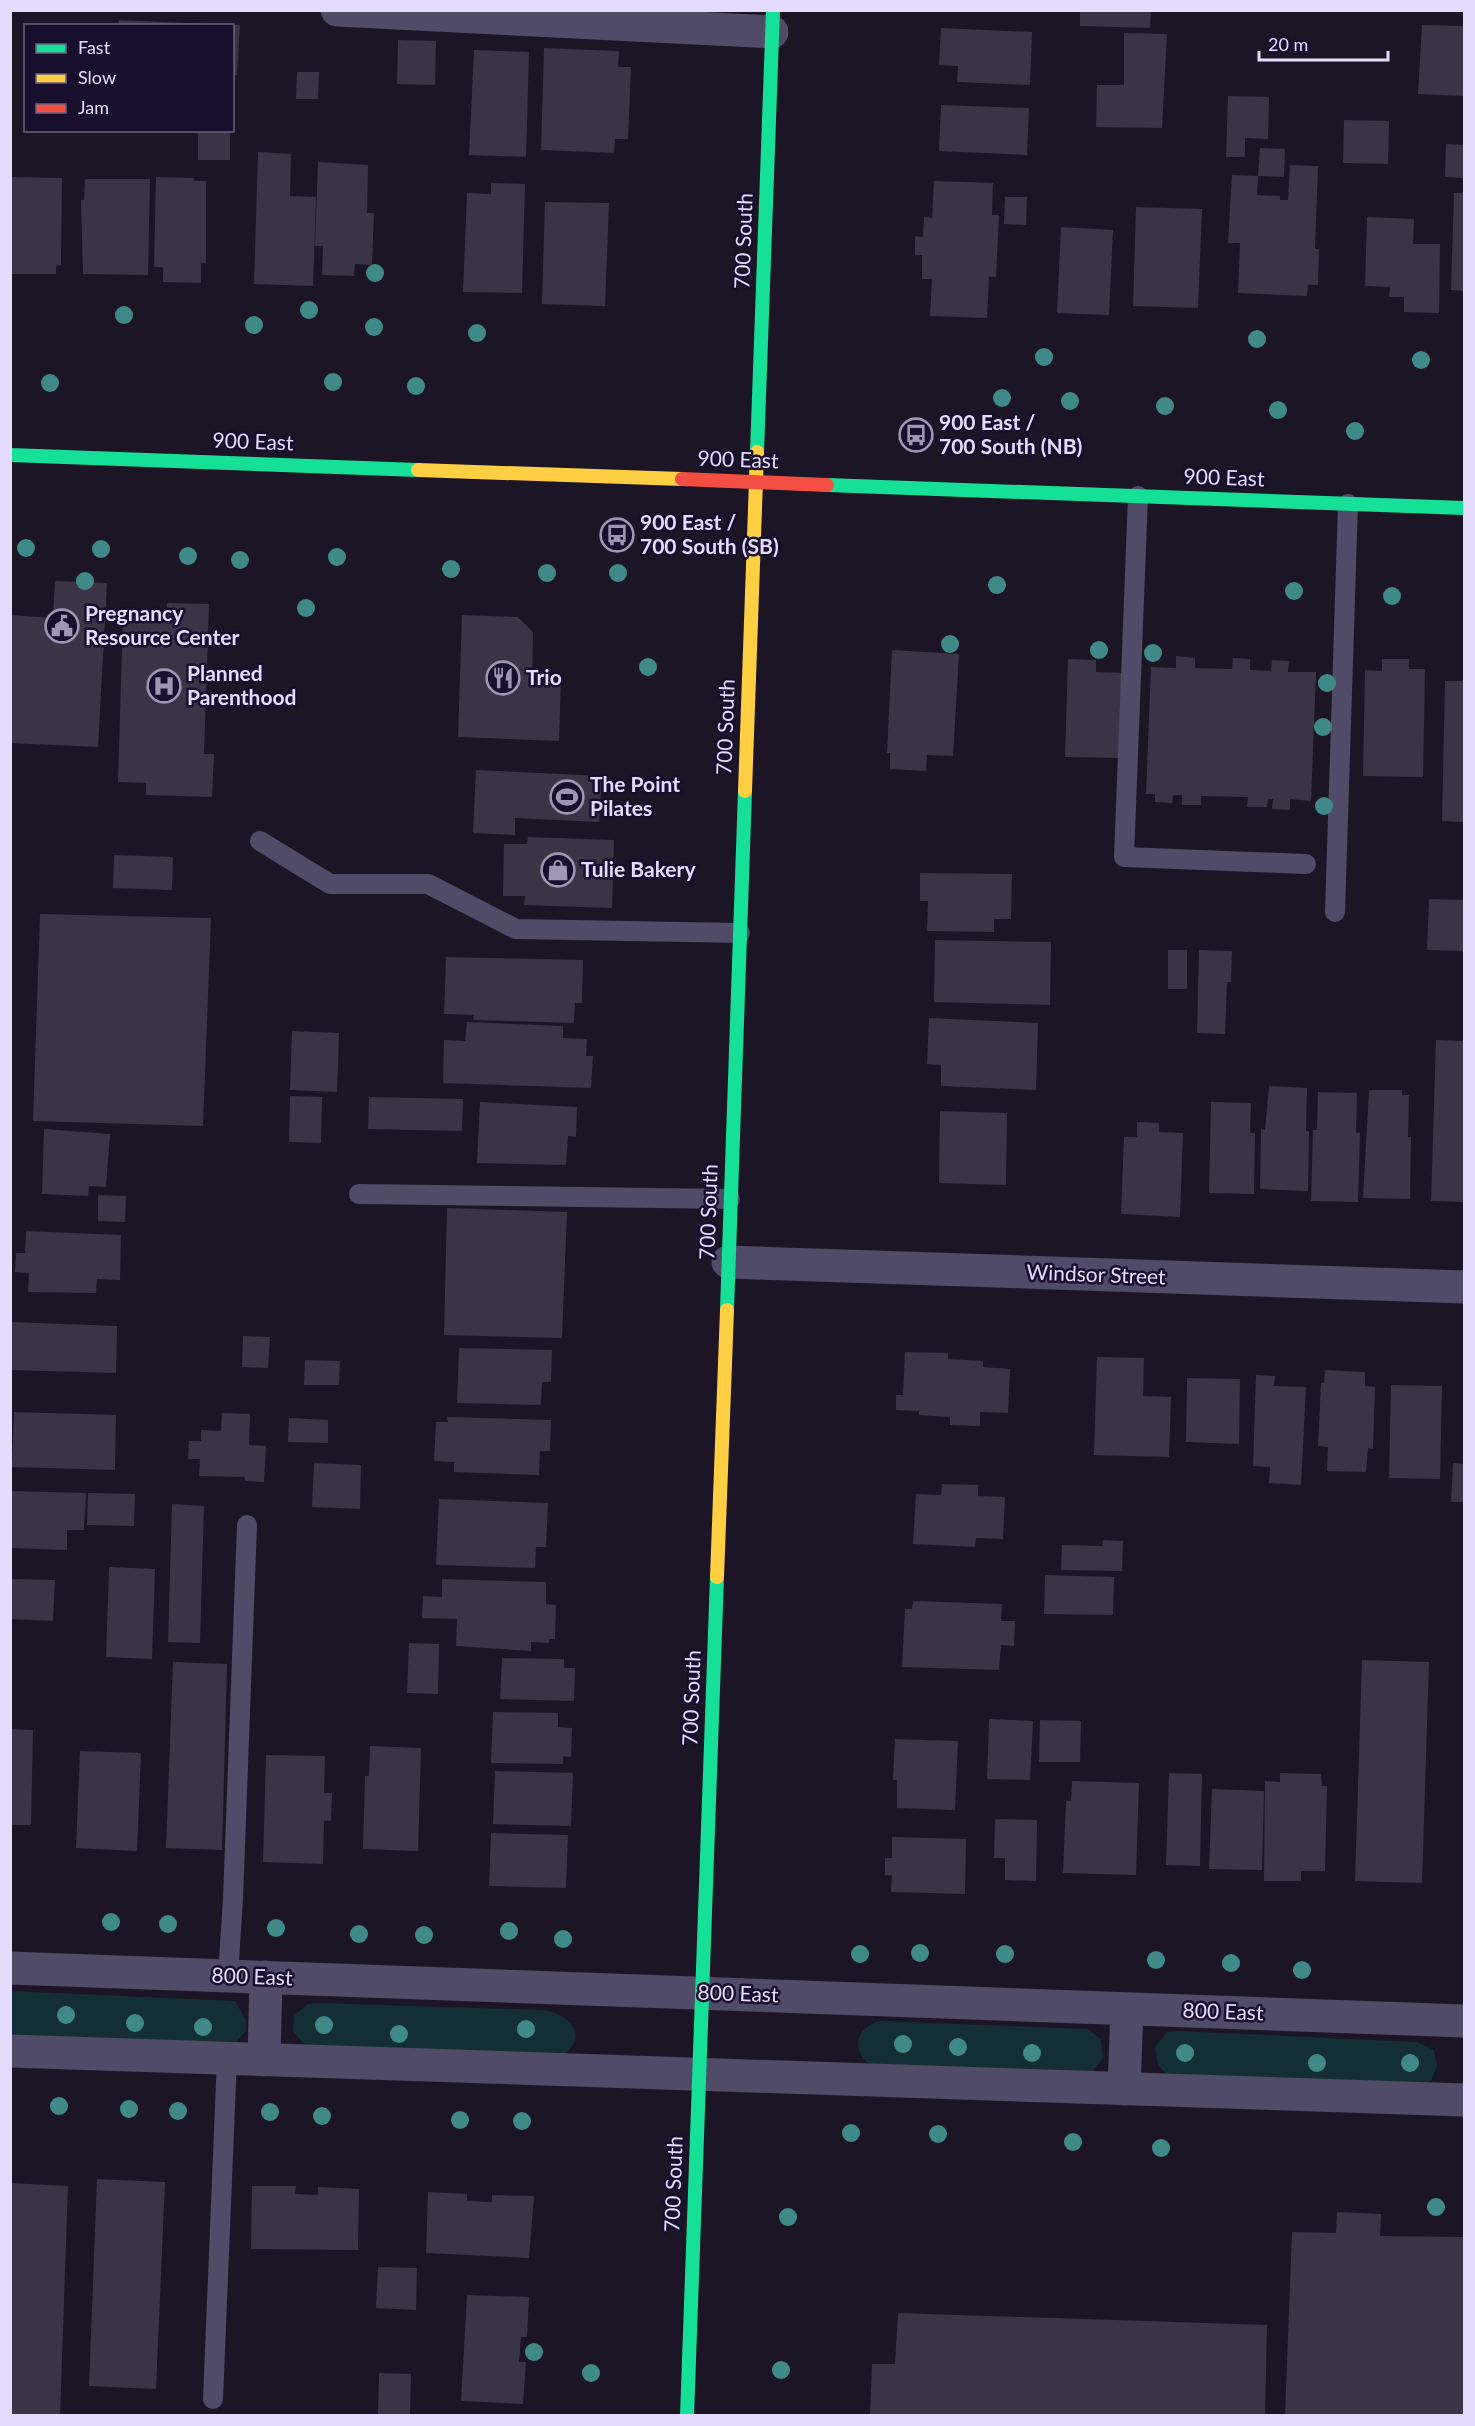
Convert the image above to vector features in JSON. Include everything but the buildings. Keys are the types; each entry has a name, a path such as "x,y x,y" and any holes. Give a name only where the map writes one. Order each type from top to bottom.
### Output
{"street":[{"path":"337,10 772,21"},
{"name":"700 South","path":"687,2415 772,21"},
{"name":"900 East","path":"10,454 1464,508"},
{"name":"Windsor Street","path":"728,1262 1464,1287"},
{"name":"800 East","path":"10,1968 1464,2021"},
{"path":"264,2060 266,1977"},
{"path":"1124,2088 1127,2009"},
{"path":"10,2051 1464,2100"}],"lane":[{"path":"1138,496 1124,857 1306,864"},
{"path":"1335,912 1348,504"},
{"path":"260,841 330,884 428,884 516,929 740,933"},
{"path":"359,1194 730,1199"},
{"path":"228,1976 234,1899 247,1526"},
{"path":"213,2399 227,2058"}],"green space":[{"path":"11,1991 235,2001 246,2020 246,2031 236,2042 11,2037"},
{"path":"308,2004 544,2010 553,2012 568,2021 573,2026 575,2040 564,2054 305,2045 293,2031 294,2016"},
{"path":"879,2021 1087,2029 1101,2039 1103,2058 1092,2072 871,2065 860,2053 858,2040 865,2028"},
{"path":"1167,2032 1417,2042 1434,2050 1437,2066 1431,2081 1420,2085 1169,2077 1158,2065 1155,2047"}],"traffic: fast":[{"path":"757,452 773,10"},
{"path":"10,455 418,470"},
{"path":"827,485 1464,508"},
{"path":"727,1310 745,791"},
{"path":"687,2416 717,1577"}],"traffic: slow":[{"path":"745,791 757,452"},
{"path":"418,470 682,479"},
{"path":"717,1577 727,1310"}],"traffic: jam":[{"path":"682,479 827,485"}],"place":[{"name":"900 East / 700 South (NB)","path":"916,435"},
{"name":"900 East / 700 South (SB)","path":"617,535"},
{"name":"Pregnancy Resource Center","path":"62,626"},
{"name":"Trio","path":"503,678"},
{"name":"Planned Parenthood","path":"164,686"},
{"name":"The Point Pilates","path":"567,797"},
{"name":"Tulie Bakery","path":"558,870"}]}
